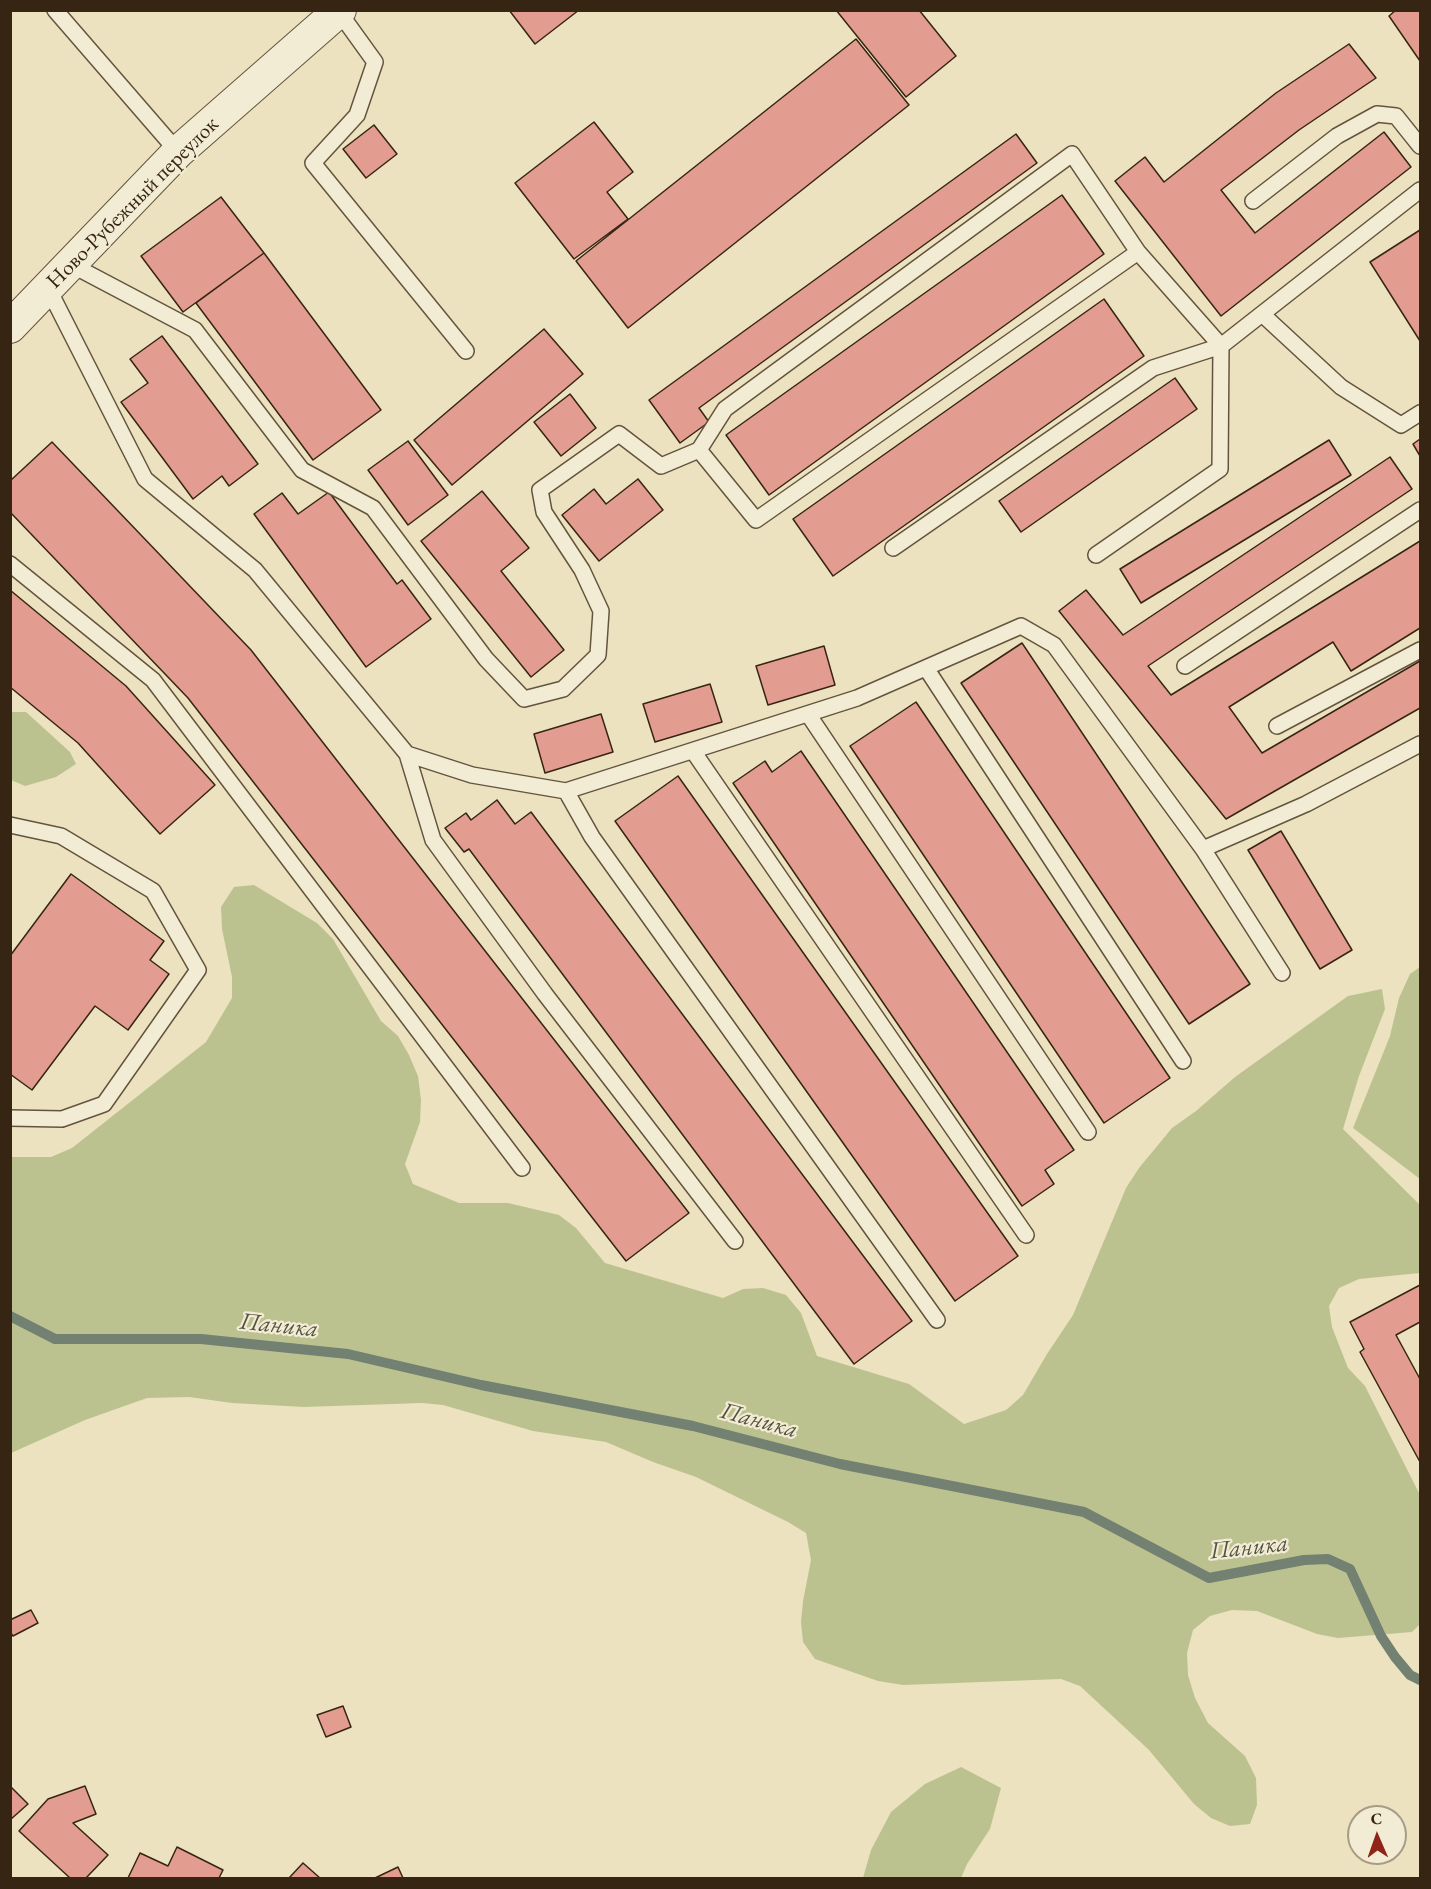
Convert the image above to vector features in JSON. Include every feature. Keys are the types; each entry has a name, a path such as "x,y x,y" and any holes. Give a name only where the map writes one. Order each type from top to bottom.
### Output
{"street":[{"name":"Ново-Рубежный переулок","path":"10,327 178,152 340,11"}],"lane":[{"path":"55,10 178,152"},
{"path":"340,11 375,62 357,115 313,163 466,351"},
{"path":"1253,201 1337,136 1377,114 1396,116 1420,146"},
{"path":"70,264 195,330 302,470 373,507 486,659 524,699 563,689 598,655 601,611 582,570 544,512 540,490 619,434 661,465 699,450 725,409 1072,154 1138,252 1221,346 1220,468 1096,555"},
{"path":"893,548 1153,368 1221,346 1420,190"},
{"path":"699,450 756,520 1138,252"},
{"path":"48,288 145,479 255,570 407,754 433,840 545,994 735,1241"},
{"path":"1262,314 1341,387 1401,425 1420,413"},
{"path":"1185,666 1420,510"},
{"path":"10,564 153,681 522,1168"},
{"path":"407,754 472,775 566,791 857,698 1021,626 1054,645 1203,849 1282,973"},
{"path":"1277,726 1420,650"},
{"path":"926,668 1183,1061"},
{"path":"808,714 1088,1132"},
{"path":"1203,849 1306,804 1420,744"},
{"path":"693,751 1026,1235"},
{"path":"566,791 592,837 937,1320"},
{"path":"10,825 61,837 153,891 198,970 104,1104 62,1119 10,1118"}],"green space":[{"path":"11,712 26,712 70,752 76,764 56,777 25,786 11,780"},
{"path":"254,885 317,923 333,939 381,1021 398,1036 409,1055 418,1076 421,1100 420,1122 405,1164 413,1184 459,1203 508,1203 559,1215 576,1228 605,1263 723,1298 743,1289 763,1288 786,1295 801,1313 817,1356 909,1384 964,1424 1006,1410 1023,1395 1073,1315 1126,1188 1139,1168 1172,1128 1196,1111 1235,1077 1348,996 1382,989 1385,1009 1359,1076 1343,1129 1420,1205 1420,1273 1359,1279 1339,1288 1329,1306 1332,1327 1348,1368 1365,1386 1420,1495 1420,1624 1412,1632 1338,1638 1317,1634 1257,1611 1232,1610 1210,1616 1193,1630 1187,1653 1188,1675 1195,1698 1208,1723 1245,1756 1256,1778 1257,1805 1250,1824 1230,1826 1211,1818 1194,1804 1149,1750 1080,1686 1061,1679 903,1685 878,1681 815,1659 803,1642 801,1622 811,1560 806,1533 696,1477 606,1442 533,1431 443,1405 422,1403 304,1407 232,1403 189,1397 147,1398 85,1420 11,1453 11,1157 51,1157 72,1148 206,1042 232,998 232,977 222,929 221,907 234,887"},
{"path":"1420,967 1420,1179 1353,1128 1390,1036 1399,998 1410,974"},
{"path":"961,1767 1001,1788 990,1829 967,1864 961,1878 863,1878 871,1850 891,1812 925,1784"}],"building":[{"path":"509,10 579,10 535,44"},
{"path":"836,10 919,10 956,56 906,97"},
{"path":"1396,10 1420,10 1420,61 1389,16"},
{"path":"856,39 909,105 628,328 576,261"},
{"path":"1349,44 1376,78 1299,130 1221,190 1255,233 1384,132 1411,167 1221,316 1115,181 1145,157 1164,182 1276,93"},
{"path":"594,122 633,172 607,192 628,219 574,259 515,183"},
{"path":"374,125 397,154 366,178 343,149"},
{"path":"1016,134 1037,163 699,408 709,422 680,443 649,400"},
{"path":"1062,195 1104,254 769,495 726,435"},
{"path":"221,197 264,253 183,312 141,256"},
{"path":"1420,230 1420,341 1370,262"},
{"path":"264,253 381,410 313,460 196,303"},
{"path":"1104,299 1144,356 833,576 793,519"},
{"path":"544,329 583,374 452,485 414,440"},
{"path":"162,336 258,464 229,486 222,476 193,499 121,402 148,383 130,359"},
{"path":"1175,378 1197,409 1021,532 999,501"},
{"path":"570,394 596,428 561,456 534,422"},
{"path":"1420,439 1420,456 1413,444"},
{"path":"1329,440 1351,475 1141,603 1120,569"},
{"path":"408,441 448,495 408,525 368,470"},
{"path":"52,442 251,650 689,1213 626,1261 188,698 10,512 10,481"},
{"path":"1390,457 1412,489 1148,666 1171,695 1420,541 1420,628 1351,671 1333,642 1229,707 1262,753 1420,661 1420,708 1226,819 1059,611 1086,590 1123,635"},
{"path":"638,479 663,510 599,561 562,515 594,489 606,504"},
{"path":"482,491 529,548 501,571 564,650 531,677 421,541"},
{"path":"329,492 397,584 402,580 431,619 366,667 254,514 282,493 298,514"},
{"path":"10,590 126,686 215,785 160,834 78,743 10,687"},
{"path":"1022,643 1250,984 1189,1024 961,683"},
{"path":"824,646 835,685 768,705 756,666"},
{"path":"710,684 722,722 655,742 643,704"},
{"path":"916,702 1170,1078 1104,1123 850,746"},
{"path":"601,714 613,752 545,773 534,734"},
{"path":"801,751 1074,1150 1045,1170 1054,1184 1022,1206 733,783 765,761 772,772"},
{"path":"678,776 1018,1256 955,1301 615,821"},
{"path":"497,800 515,824 531,812 912,1321 854,1364 469,849 464,852 445,828 466,813 471,820"},
{"path":"1281,831 1352,950 1320,969 1248,850"},
{"path":"71,874 164,941 150,960 169,974 128,1030 95,1006 32,1090 10,1074 10,956"},
{"path":"1420,1285 1420,1322 1396,1335 1420,1379 1420,1462 1360,1352 1364,1349 1350,1322"},
{"path":"31,1610 38,1623 13,1636 10,1632 10,1620"},
{"path":"343,1706 351,1727 326,1737 317,1715"},
{"path":"10,1786 28,1804 10,1820"},
{"path":"85,1786 96,1814 73,1823 108,1855 86,1878 70,1878 19,1831 48,1799"},
{"path":"177,1847 223,1870 219,1878 128,1878 140,1853 168,1866"},
{"path":"303,1863 320,1878 289,1878"},
{"path":"398,1867 403,1878 375,1878"}],"waterway":[{"name":"Паника","path":"10,1316 55,1339 201,1339 348,1354 481,1385 693,1426 840,1464 1084,1512 1209,1578 1304,1560 1328,1559 1350,1569 1381,1636 1410,1675 1420,1680"}]}
